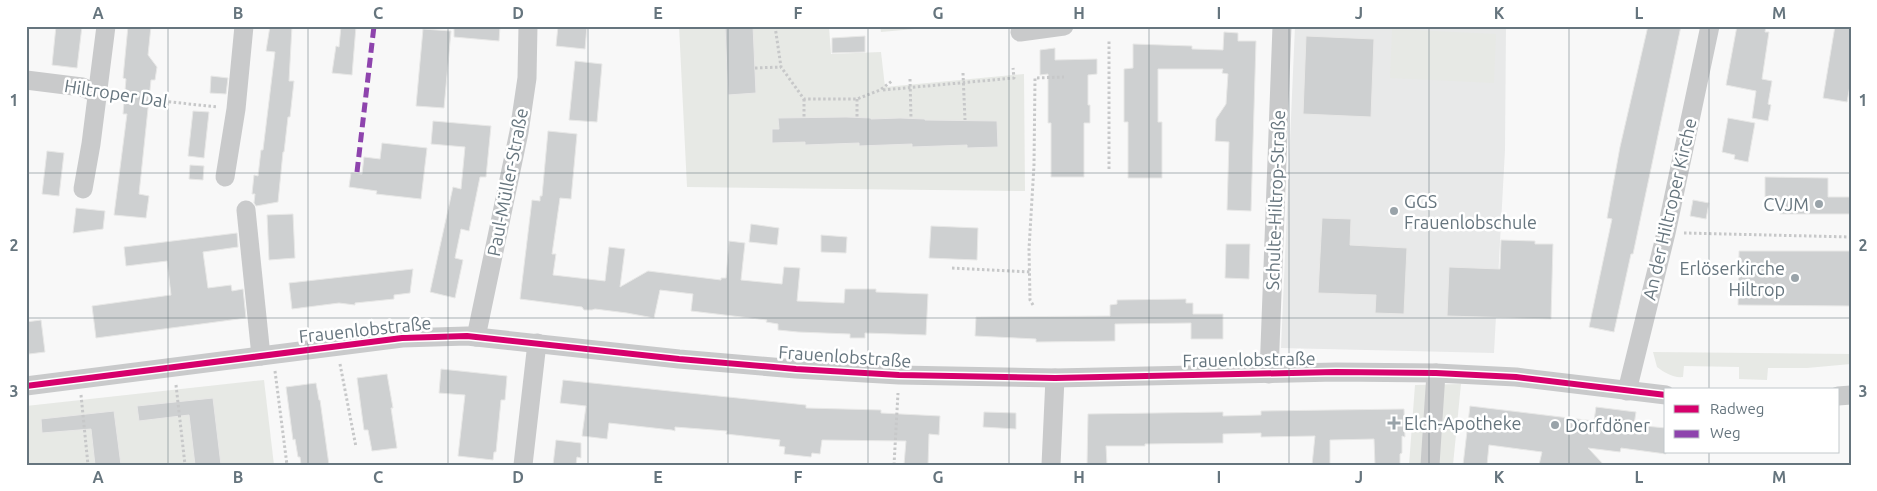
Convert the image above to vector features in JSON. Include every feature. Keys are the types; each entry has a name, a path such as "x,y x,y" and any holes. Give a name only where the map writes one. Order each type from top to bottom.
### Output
{"street":[{"path":"84,190 106,26"},
{"path":"225,177 236,109 244,26"},
{"name":"Paul-Müller-Straße","path":"476,336 519,132 526,78 528,26"},
{"path":"1020,32 1064,26"},
{"name":"Schulte-Hiltrop-Straße","path":"1269,374 1282,26"},
{"name":"An der Hiltroper Kirche","path":"1627,391 1666,233 1710,26"},
{"name":"Hiltroper Dal","path":"26,80 82,87 98,94"},
{"path":"246,210 267,356"},
{"name":"Frauenlobstraße","path":"26,386 402,338 476,336 728,363 898,375 1055,378 1336,372 1436,373 1516,377 1664,395"},
{"path":"523,465 537,342"},
{"path":"1430,465 1436,373"},
{"path":"1051,465 1055,378"}],"path":[{"path":"775,26 781,67 804,99 804,118"},
{"path":"1109,40 1109,169"},
{"path":"754,68 781,67"},
{"path":"880,90 1014,78 1013,68"},
{"path":"962,74 965,120"},
{"path":"1033,304 1030,300 1029,249 1034,165 1035,78 1064,77"},
{"path":"910,79 911,119"},
{"path":"804,99 857,99 880,90 892,81"},
{"path":"857,99 857,118"},
{"path":"1666,233 1851,237"},
{"path":"952,268 1030,272"},
{"path":"337,346 356,447"},
{"path":"267,356 287,465"},
{"path":"174,367 185,465"},
{"path":"894,465 898,375"},
{"path":"79,380 88,465"}],"shaded area":[{"path":"679,26 829,27 831,54 881,52 885,87 1024,74 1025,191 687,187"},
{"path":"880,26 948,26 881,32"},
{"name":"GGS Frauenlobschule","path":"1295,26 1506,26 1505,150 1494,353 1281,348"},
{"path":"1392,29 1496,34 1494,83 1390,78"},
{"path":"1653,352 1851,354 1851,364 1807,368 1768,368 1767,380 1739,379 1739,367 1684,366 1683,377 1676,377 1657,367"},
{"path":"264,380 274,465 26,465 26,406"},
{"path":"1461,384 1453,465 1409,465 1415,385"}],"building":[{"path":"56,26 82,26 77,68 52,65"},
{"path":"128,26 151,26 148,55 157,67 155,80 151,80 139,194 149,196 146,218 114,215 127,114 123,114 126,79 123,78"},
{"path":"270,26 292,26 289,81 294,81 290,117 288,117 283,152 278,202 256,206 254,203 255,194 252,194 254,175 258,176 261,150 263,150 275,52 266,51"},
{"path":"341,26 356,26 352,75 332,73 336,46 339,47"},
{"path":"454,26 500,26 499,41 454,37"},
{"path":"558,26 587,26 585,49 556,46"},
{"path":"725,26 753,26 756,93 728,95"},
{"path":"1648,26 1681,26 1633,254 1631,254 1614,332 1589,327 1612,219 1607,218 1620,147"},
{"path":"1737,26 1766,26 1765,32 1769,32 1762,79 1772,81 1768,104 1771,105 1768,121 1752,118 1756,91 1726,85"},
{"path":"1835,26 1851,26 1851,80 1847,102 1823,98"},
{"path":"423,29 451,31 444,108 416,106"},
{"path":"1224,32 1238,33 1238,41 1256,41 1251,211 1227,210 1229,142 1215,141 1216,119 1226,104 1228,74 1222,73 1223,69 1158,69 1158,122 1162,122 1162,178 1128,178 1128,122 1124,122 1124,69 1133,68 1133,44 1192,46 1192,49 1223,50"},
{"path":"865,36 865,52 832,53 832,38"},
{"path":"1306,36 1374,39 1371,117 1303,114"},
{"path":"1055,48 1055,60 1097,59 1097,74 1088,75 1090,123 1084,123 1084,177 1051,177 1051,123 1048,123 1048,74 1040,75 1040,50"},
{"path":"575,61 602,64 597,122 569,120"},
{"path":"211,76 228,78 226,94 210,93"},
{"path":"193,111 209,112 204,158 188,156"},
{"path":"846,117 997,121 998,147 967,148 967,145 912,147 912,144 859,146 859,143 805,145 805,142 772,143 772,129 779,129 778,118"},
{"path":"1728,118 1755,123 1748,162 1734,159 1735,155 1722,152"},
{"path":"433,121 491,126 486,177 480,177 469,231 461,229 455,258 463,260 455,298 430,292 453,187 461,189 465,147 431,144"},
{"path":"548,131 577,134 571,199 560,198 552,254 556,254 553,275 605,281 609,247 625,249 620,287 648,271 721,280 721,278 726,278 729,241 745,243 741,280 782,284 784,267 800,268 797,301 844,303 845,289 876,289 876,292 928,294 926,335 865,333 865,338 850,338 850,334 778,330 778,324 766,322 767,320 691,311 693,294 660,290 654,318 595,309 584,310 582,307 520,299 532,200 540,201 540,196 542,196"},
{"path":"382,143 427,148 421,199 376,194 377,191 349,187 351,173 362,174 364,157 380,159"},
{"path":"47,151 64,153 59,196 42,194"},
{"path":"190,165 204,166 203,180 189,179"},
{"name":"CVJM","path":"1765,177 1828,178 1828,197 1851,197 1851,214 1780,214 1780,197 1765,197"},
{"path":"1693,200 1709,203 1706,219 1690,216"},
{"path":"76,208 105,211 103,229 73,233"},
{"path":"293,214 295,258 269,260 267,215"},
{"path":"1322,218 1351,219 1350,245 1407,248 1404,314 1375,313 1376,295 1318,293"},
{"path":"751,224 779,228 777,245 749,242"},
{"path":"931,226 978,228 977,260 929,258"},
{"path":"237,233 238,247 203,252 208,288 231,285 232,291 243,289 246,318 96,338 92,306 171,295 167,261 126,266 124,247"},
{"path":"821,235 847,237 846,253 821,252"},
{"path":"1501,240 1535,241 1535,244 1553,244 1551,319 1447,316 1449,267 1500,269"},
{"path":"1226,244 1250,244 1249,279 1225,278"},
{"name":"Erlöserkirche Hiltrop","path":"1739,251 1851,251 1851,306 1738,305"},
{"path":"413,269 410,293 394,295 394,299 355,303 355,305 339,303 292,309 289,283"},
{"path":"1186,299 1186,303 1193,303 1193,314 1223,314 1223,339 1191,339 1191,323 1115,324 1115,341 1036,342 1036,339 975,336 976,317 1110,316 1110,305 1117,304 1117,300"},
{"path":"41,320 45,352 29,354 28,346 26,347 26,322"},
{"path":"441,369 507,376 505,400 501,400 496,452 494,452 493,460 458,456 465,395 439,393"},
{"path":"387,374 397,448 372,451 368,430 364,430 357,378"},
{"path":"563,380 806,405 806,408 881,410 881,413 940,416 939,435 929,434 928,465 904,465 906,441 822,440 820,454 812,453 811,457 784,454 785,447 779,446 780,440 726,434 727,431 675,427 675,431 609,423 607,439 582,436 586,406 560,403"},
{"path":"316,383 329,465 301,465 295,439 293,440 286,387"},
{"path":"213,398 221,465 195,465 189,415 139,421 137,406"},
{"path":"1470,406 1594,421 1596,407 1636,412 1634,425 1664,428 1664,454 1621,448 1620,452 1588,448 1604,465 1539,465 1542,452 1489,445 1487,465 1463,465"},
{"path":"1404,409 1405,437 1402,436 1400,465 1375,465 1374,439 1330,440 1330,465 1312,465 1315,436 1261,437 1261,433 1223,434 1223,443 1106,446 1107,465 1087,465 1088,414 1223,412 1223,416 1261,415 1261,411"},
{"path":"114,411 121,465 95,465 91,429 42,433 41,419"},
{"path":"984,412 1016,413 1016,429 983,427"},
{"path":"556,440 581,443 581,458 577,457 576,465 553,465"}],"marked path":[{"path":"357,172 374,26"}],"cycle path":[{"path":"26,386 402,338 467,336 679,359 899,375 1055,378 1336,372 1436,373 1516,377 1664,395"}],"place":[{"name":"CVJM","path":"1819,204"},
{"name":"GGS Frauenlobschule","path":"1394,211"},
{"name":"Erlöserkirche Hiltrop","path":"1795,278"},
{"name":"Elch-Apotheke","path":"1394,423"},
{"name":"Dorfdöner","path":"1555,425"}]}
